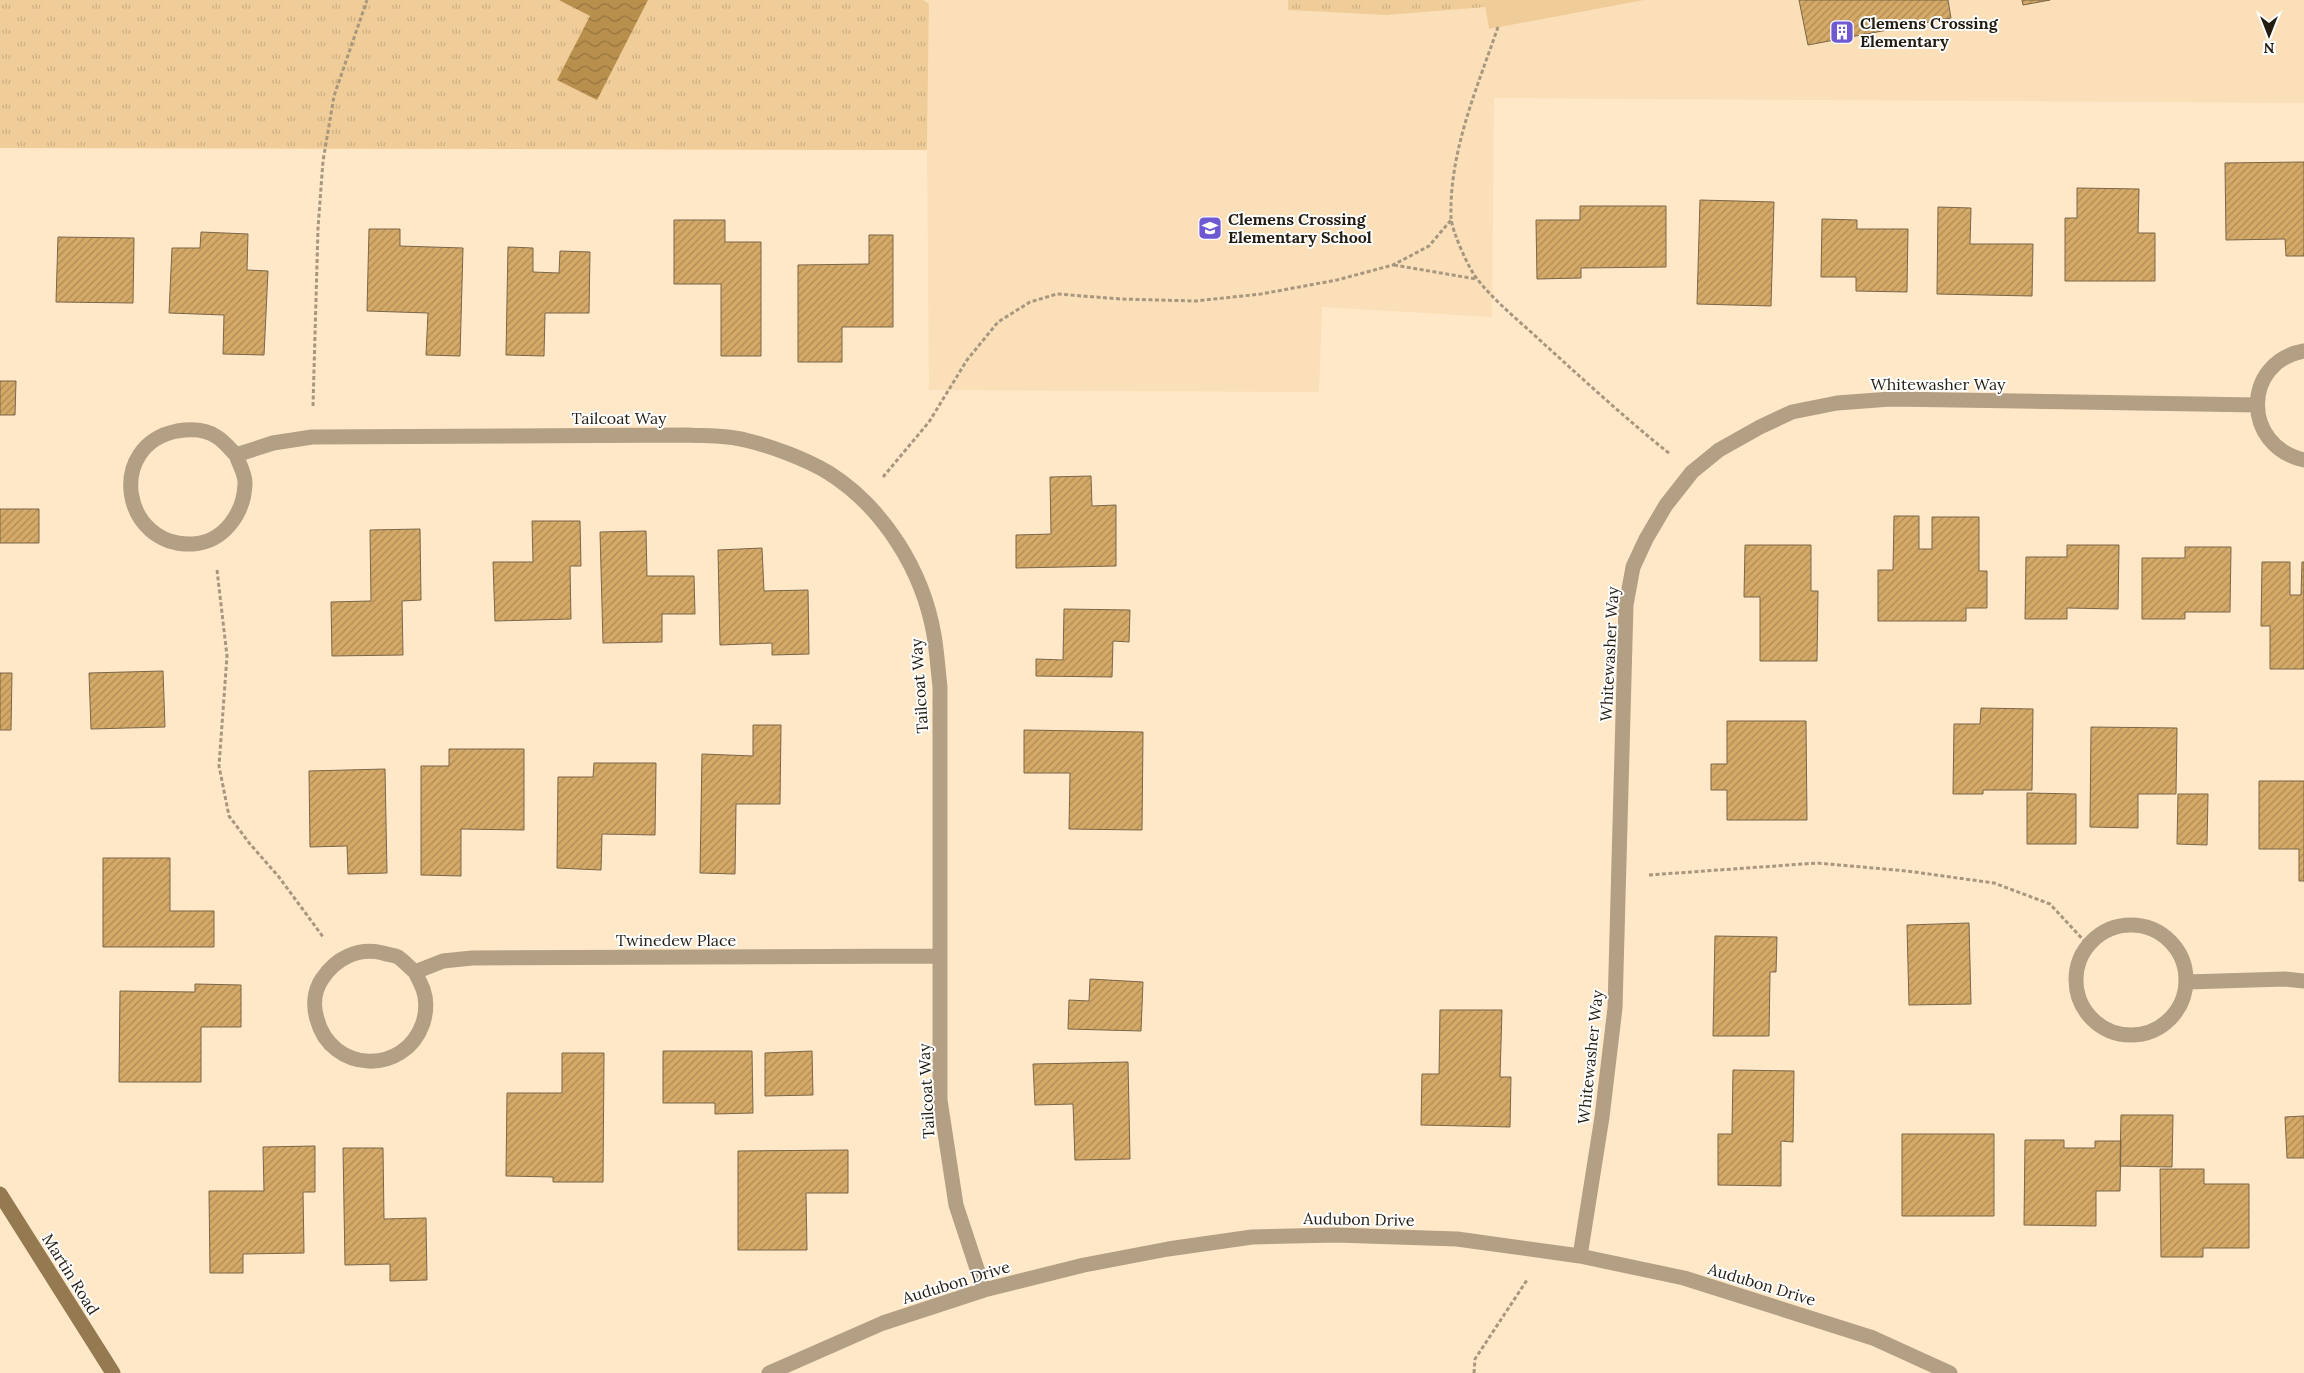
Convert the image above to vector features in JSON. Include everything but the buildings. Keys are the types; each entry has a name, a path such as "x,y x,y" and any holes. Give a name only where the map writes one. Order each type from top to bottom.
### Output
{"street":[{"path":"2304,351 2291,353 2274,365 2261,384 2257,405 2261,426 2273,445 2290,457 2304,460"},
{"name":"Whitewasher Way","path":"1580,1256 1602,1117 1615,1008 1626,605 1633,567 1646,539 1666,505 1692,472 1719,450 1760,427 1792,412 1837,402 1891,399 2257,405"},
{"path":"190,429 217,436 236,455 246,482 242,506 229,527 213,538 194,544 171,542 151,531 138,516 131,500 130,479 136,461 148,444 165,434 190,429"},
{"name":"Tailcoat Way","path":"236,455 272,443 312,437 688,435 743,439 786,453 829,473 863,500 887,527 907,560 923,595 934,634 940,688 940,1100 946,1150 956,1205 984,1290"},
{"path":"2124,925 2149,927 2169,939 2182,956 2188,982 2184,1000 2176,1015 2162,1027 2146,1034 2124,1036 2097,1024 2085,1012 2076,993 2078,961 2088,945 2103,932 2124,925"},
{"path":"372,951 397,957 415,972 424,991 426,1013 419,1034 401,1053 381,1061 353,1060 333,1048 320,1032 314,1008 317,986 330,967 348,955 372,951"},
{"name":"Twinedew Place","path":"415,972 443,961 472,958 940,956"},
{"path":"2188,982 2304,981"},
{"name":"Martin Road","path":"0,1194 113,1373"},
{"name":"Audubon Drive","path":"769,1373 884,1323 984,1290 1084,1265 1168,1249 1252,1237 1336,1235 1457,1239 1580,1256 1684,1278 1788,1309 1873,1338 1950,1373"}],"path":[{"path":"312,437 318,228 323,160 334,96 368,0"},
{"path":"1498,27 1465,124 1453,182 1451,220 1477,280 1622,416 1692,472"},
{"path":"863,500 930,422 967,360 998,322 1030,302 1057,294 1121,299 1195,300 1261,294 1328,282 1393,265 1429,246 1451,220"},
{"path":"1393,265 1477,280"},
{"path":"213,538 226,656 219,766 229,816 321,935 348,955"},
{"path":"1619,875 1668,875 1817,863 1907,871 1994,883 2050,904 2088,945"},
{"path":"1474,1373 1475,1359 1526,1280 1535,1276"}],"shaded area":[{"name":"Clemens Crossing Elementary School","path":"923,0 2304,0 2304,103 1494,98 1492,317 1322,307 1319,392 929,390 927,150 929,4"}],"green space":[{"path":"0,0 923,0 929,4 927,150 0,148"},
{"path":"1288,0 1484,0 1486,7 1387,15 1288,10"},
{"path":"1484,0 1644,0 1489,29"}],"water":[{"path":"559,0 648,0 597,100 557,80 590,16"}],"place":[{"name":"Clemens Crossing Elementary","path":"1842,32"},
{"name":"Clemens Crossing Elementary School","path":"1210,228"}]}
